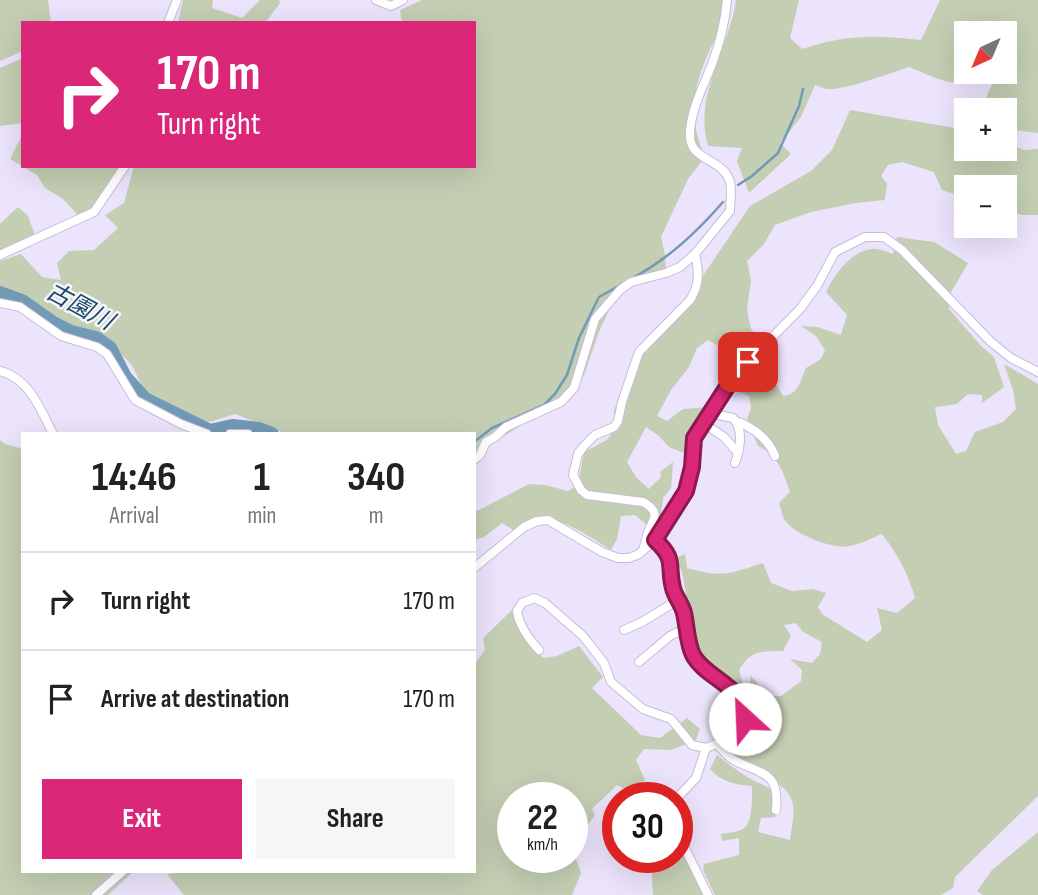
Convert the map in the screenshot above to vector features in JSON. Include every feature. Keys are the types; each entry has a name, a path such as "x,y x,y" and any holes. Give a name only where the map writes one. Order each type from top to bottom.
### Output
{"street":[{"path":"169,21 177,0"},
{"path":"376,0 391,6 403,0"},
{"path":"476,458 486,442 506,428 561,402 573,388 595,319 620,290 631,282 666,274 680,267 695,254 730,211 730,179 718,164 694,150 690,138 694,115 724,27 727,0"},
{"path":"0,255 71,220 94,212 124,168"},
{"path":"476,566 524,527 548,520 602,552 618,558 629,558 643,551 655,540 686,491 692,467 694,438 734,376 800,309 817,286 835,252 865,237 884,237 902,250 991,342 1011,358 1038,372"},
{"path":"643,551 655,516 650,506 643,502 587,495 573,475 578,454 584,446 595,435 614,427 618,421 639,352 690,300 696,290 699,271 695,254"},
{"path":"0,303 20,307 61,336 97,347 107,354 135,400 202,432"},
{"path":"0,371 10,373 26,386 52,432"},
{"path":"712,411 733,418 761,435 771,446 775,456"},
{"path":"735,463 740,436 736,421"},
{"path":"703,424 724,437 738,453"},
{"path":"539,650 528,637 517,616 519,606 534,598 545,603 583,636 604,663 611,682 643,709 671,719 692,745 706,748 717,744 738,727 745,719 746,710 727,685 704,668 691,651 684,609 673,587 672,566 665,549 655,540"},
{"path":"624,630 678,600"},
{"path":"639,662 670,636 686,628"},
{"path":"717,744 731,758 761,770 773,783 777,797 776,810"},
{"path":"692,782 706,748"},
{"path":"693,865 708,895"},
{"path":"96,895 121,873"}],"green space":[{"path":"0,0 48,0 51,21 21,21 21,52 0,61"},
{"path":"183,0 213,0 212,8 242,18 260,0 279,0 280,3 266,21 178,21"},
{"path":"422,0 730,0 731,5 705,61 695,96 697,135 705,157 688,179 661,237 666,269 630,286 613,302 584,375 570,395 486,447 476,458 476,432 282,432 235,414 209,422 180,412 145,393 132,365 110,343 61,329 15,299 0,295 0,261 21,254 42,277 61,280 57,263 69,251 94,250 118,228 105,215 124,203 133,168 476,168 476,21 402,21 400,10"},
{"path":"736,0 799,0 790,38 802,49 861,37 921,40 940,0 1038,0 1038,133 1017,130 1017,98 986,98 992,84 1017,84 1017,21 954,21 954,83 909,67 834,89 815,85 801,117 780,143 791,154 749,193 737,161 742,148 708,146 705,127 708,91"},
{"path":"21,59 21,123 0,126 0,68"},
{"path":"850,110 954,128 954,161 1017,161 1017,147 1038,149 1038,215 1017,213 1017,175 954,175 954,194 942,190 934,172 902,162 888,165 881,176 887,183 885,200 811,212 775,225 764,244 747,261 751,280 747,309 751,329 763,342 745,361 708,340 697,348 689,367 671,390 657,416 667,421 683,409 710,407 692,456 669,447 646,427 627,462 636,477 649,489 661,477 660,472 673,462 671,488 663,498 660,523 651,528 635,515 621,516 617,539 611,550 563,523 542,519 530,521 513,530 502,523 484,537 476,539 476,511 529,484 568,491 578,485 584,452 607,440 616,427 614,410 640,354 688,298 750,206 811,171 832,150"},
{"path":"21,137 21,166 10,159"},
{"path":"25,168 127,168 125,175 100,207 78,215 63,199 45,188 37,175"},
{"path":"18,207 28,216 35,235 0,251 0,224"},
{"path":"897,237 934,242 968,263 950,294 949,309 994,357 1004,387 982,403 982,395 968,394 957,404 935,407 938,425 956,454 966,451 975,432 1003,422 1016,409 1004,364 1038,384 1038,796 955,877 953,888 941,895 715,895 703,870 704,864 739,855 739,838 722,841 721,834 738,831 746,826 751,809 752,786 729,782 710,769 717,755 773,791 778,800 775,817 761,818 758,832 790,840 794,810 788,793 773,780 735,757 729,749 751,732 750,675 769,696 781,696 801,681 802,670 790,659 812,663 820,654 822,642 803,632 796,623 784,625 791,636 783,651 753,655 743,663 739,670 746,698 730,697 691,649 681,617 686,594 676,558 685,554 687,568 717,574 763,563 771,583 792,591 813,589 826,593 818,607 822,614 867,642 882,630 877,608 897,613 915,598 902,565 882,534 843,547 814,540 788,525 779,503 790,492 785,478 775,459 758,446 747,419 751,408 749,396 737,391 766,361 759,374 768,385 777,386 783,396 793,392 801,382 806,368 821,359 825,350 816,336 801,326 818,327 841,335 847,315 826,292 829,285 850,259 863,251 877,249 893,254"},
{"path":"0,440 21,448 21,873 132,873 108,895 0,895"},
{"path":"512,610 521,630 543,658 557,656 579,646 603,677 592,688 641,735 660,738 687,718 700,729 696,740 671,750 644,749 636,760 645,780 643,782 602,782 602,799 592,809 595,815 588,825 588,782 497,782 497,873 581,873 572,895 184,895 167,874 476,873 476,662 485,650 483,638"},
{"path":"1038,832 1038,895 983,895 977,891 992,870"},
{"path":"693,871 707,895 653,895 652,873"}],"waterway":[{"path":"738,185 778,153 799,106 803,89"},
{"path":"633,278 681,244 723,202"},
{"path":"476,440 492,428 544,405 555,394 567,375 579,338 599,297 624,283"},
{"name":"古園川","path":"0,293 22,301 53,323 71,332 96,338 110,348 125,377 145,399 210,431 232,426 267,432"}],"route":[{"path":"745,719 746,710 737,695 704,668 691,651 684,609 673,587 672,566 665,549 655,540 686,491 692,467 694,438 734,376 748,362"}]}
